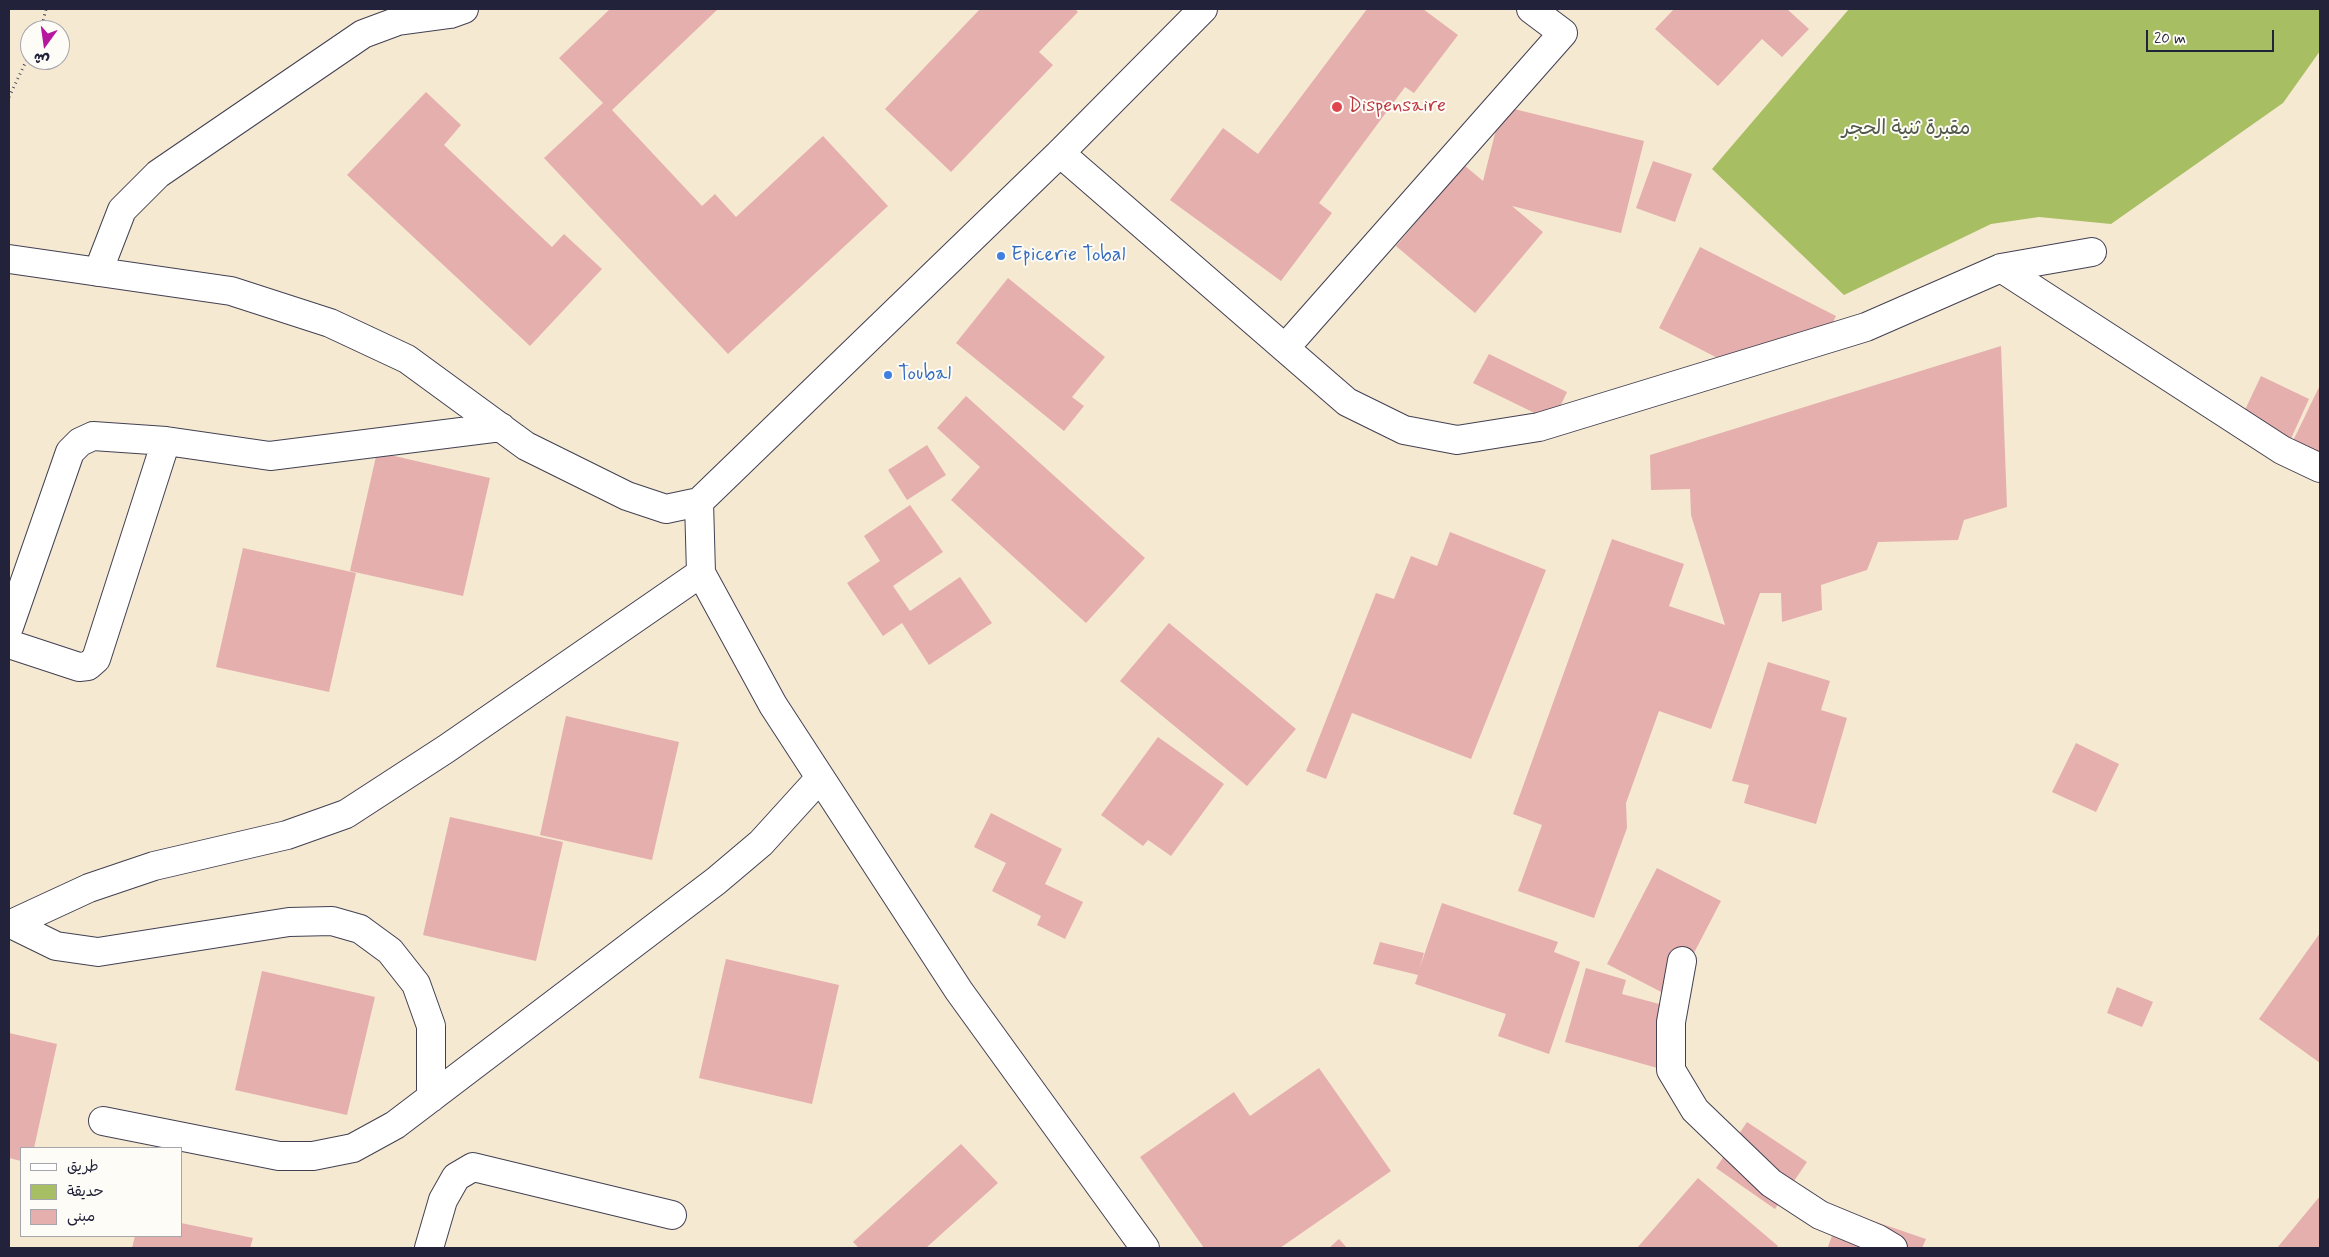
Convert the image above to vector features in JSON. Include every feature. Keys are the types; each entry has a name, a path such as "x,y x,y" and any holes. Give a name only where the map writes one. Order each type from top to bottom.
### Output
{"street":[{"path":"98,272 122,210 158,174 362,34 394,9"},
{"path":"362,34 398,21 450,14 464,9"},
{"path":"9,259 231,291 330,323 407,359 526,446 627,496 666,509 699,502 1060,153 1202,9"},
{"path":"1285,348 1563,32 1532,9"},
{"path":"1060,153 1347,402 1404,430 1457,440 1538,426 1866,327 2001,268 2092,252"},
{"path":"2001,268 2282,450 2320,468"},
{"path":"9,627 70,452 80,442 93,436 166,441 270,456 501,427"},
{"path":"9,644 79,668 88,666 96,659 166,441"},
{"path":"699,502 701,573 773,704 959,991 1145,1248"},
{"path":"10,925 89,888 154,866 287,835 346,814 446,749 701,573"},
{"path":"102,1121 279,1156 313,1156 353,1148 395,1125 762,843 820,778"},
{"path":"10,925 56,946 98,952 289,922 332,922 360,928 390,951 416,984 431,1026 431,1098"},
{"path":"1682,961 1671,1022 1671,1070 1695,1110 1772,1183 1820,1215 1893,1248"},
{"path":"429,1248 443,1200 456,1177 473,1167 672,1214"}],"path":[{"path":"9,97 22,70"}],"green space":[{"name":"مقبرة ثنية الحجر","path":"1849,9 2320,9 2320,51 2283,103 2111,224 2039,217 1991,224 1844,295 1712,169"}],"building":[{"path":"610,9 718,9 612,110 702,206 715,194 736,217 823,136 888,206 728,354 544,158 603,103 559,58"},
{"path":"980,9 1075,9 1078,12 1039,52 1053,65 951,172 885,109"},
{"path":"1367,9 1423,9 1458,35 1414,93 1405,87 1319,203 1332,213 1281,281 1170,200 1223,128 1258,154"},
{"path":"1674,9 1787,9 1809,29 1782,57 1762,39 1718,86 1655,29"},
{"path":"426,92 461,125 444,145 552,247 564,234 602,269 530,346 347,175"},
{"path":"1502,106 1644,141 1621,233 1512,206 1543,232 1475,313 1396,246 1464,165 1483,181"},
{"path":"1653,161 1692,174 1675,222 1636,208"},
{"path":"1700,247 1836,316 1819,351 1785,359 1756,345 1743,371 1659,328"},
{"path":"1008,278 1105,357 1072,397 1084,406 1064,431 956,343"},
{"path":"2001,346 2007,507 1964,520 1958,540 1878,542 1867,570 1821,585 1822,610 1782,622 1781,593 1760,593 1711,729 1659,711 1626,803 1627,828 1594,918 1518,891 1542,825 1513,814 1612,539 1684,564 1669,606 1725,625 1691,515 1690,489 1651,490 1650,455"},
{"path":"1489,354 1567,392 1553,422 1473,383"},
{"path":"2261,376 2309,399 2284,454 2235,431"},
{"path":"2320,385 2320,457 2292,443"},
{"path":"966,396 1145,558 1086,623 951,500 980,467 937,428"},
{"path":"927,445 946,475 907,500 888,470"},
{"path":"377,452 490,478 463,596 350,571"},
{"path":"910,505 943,552 893,586 910,611 960,577 992,623 929,665 902,623 883,636 847,583 880,561 864,536"},
{"path":"1450,532 1546,570 1471,759 1352,713 1326,779 1306,771 1376,593 1394,599 1411,556 1437,566"},
{"path":"243,548 356,573 329,692 216,667"},
{"path":"1169,623 1296,729 1247,786 1120,681"},
{"path":"1768,662 1830,681 1821,710 1847,718 1816,824 1744,803 1749,785 1732,781"},
{"path":"566,716 679,742 652,860 540,835"},
{"path":"1158,737 1224,784 1171,856 1148,840 1143,846 1101,815"},
{"path":"2076,743 2119,764 2096,812 2052,792"},
{"path":"991,813 1062,849 1045,884 1083,902 1065,939 1037,925 1041,916 992,891 1006,863 974,847"},
{"path":"450,817 563,842 536,961 423,935"},
{"path":"1657,868 1721,901 1671,997 1607,964"},
{"path":"1442,903 1558,942 1554,952 1580,962 1549,1054 1498,1036 1506,1014 1415,984 1418,975 1373,964 1380,942 1424,953 1419,970"},
{"path":"2320,933 2320,1063 2259,1019"},
{"path":"726,959 839,985 812,1104 699,1078"},
{"path":"1586,968 1626,980 1622,994 1678,1009 1661,1069 1565,1042"},
{"path":"262,971 375,997 347,1115 235,1090"},
{"path":"2117,987 2153,1002 2142,1027 2107,1013"},
{"path":"9,1033 57,1044 34,1147 20,1147 20,1161 9,1158"},
{"path":"1319,1068 1391,1171 1280,1248 1204,1248 1140,1157 1234,1092 1250,1116"},
{"path":"1747,1122 1807,1162 1775,1209 1716,1168"},
{"path":"961,1144 998,1183 926,1248 859,1248 853,1242"},
{"path":"1698,1178 1778,1246 1776,1248 1637,1248"},
{"path":"2320,1196 2320,1248 2277,1248"},
{"path":"1841,1210 1926,1239 1922,1248 1828,1247"},
{"path":"182,1223 253,1238 250,1248 132,1248 135,1237 182,1237"},
{"path":"1339,1239 1347,1248 1329,1248"}],"place":[{"name":"Dispensaire","path":"1337,107"},
{"name":"Epicerie Tobal","path":"1001,256"},
{"name":"Toubal","path":"888,375"}]}
